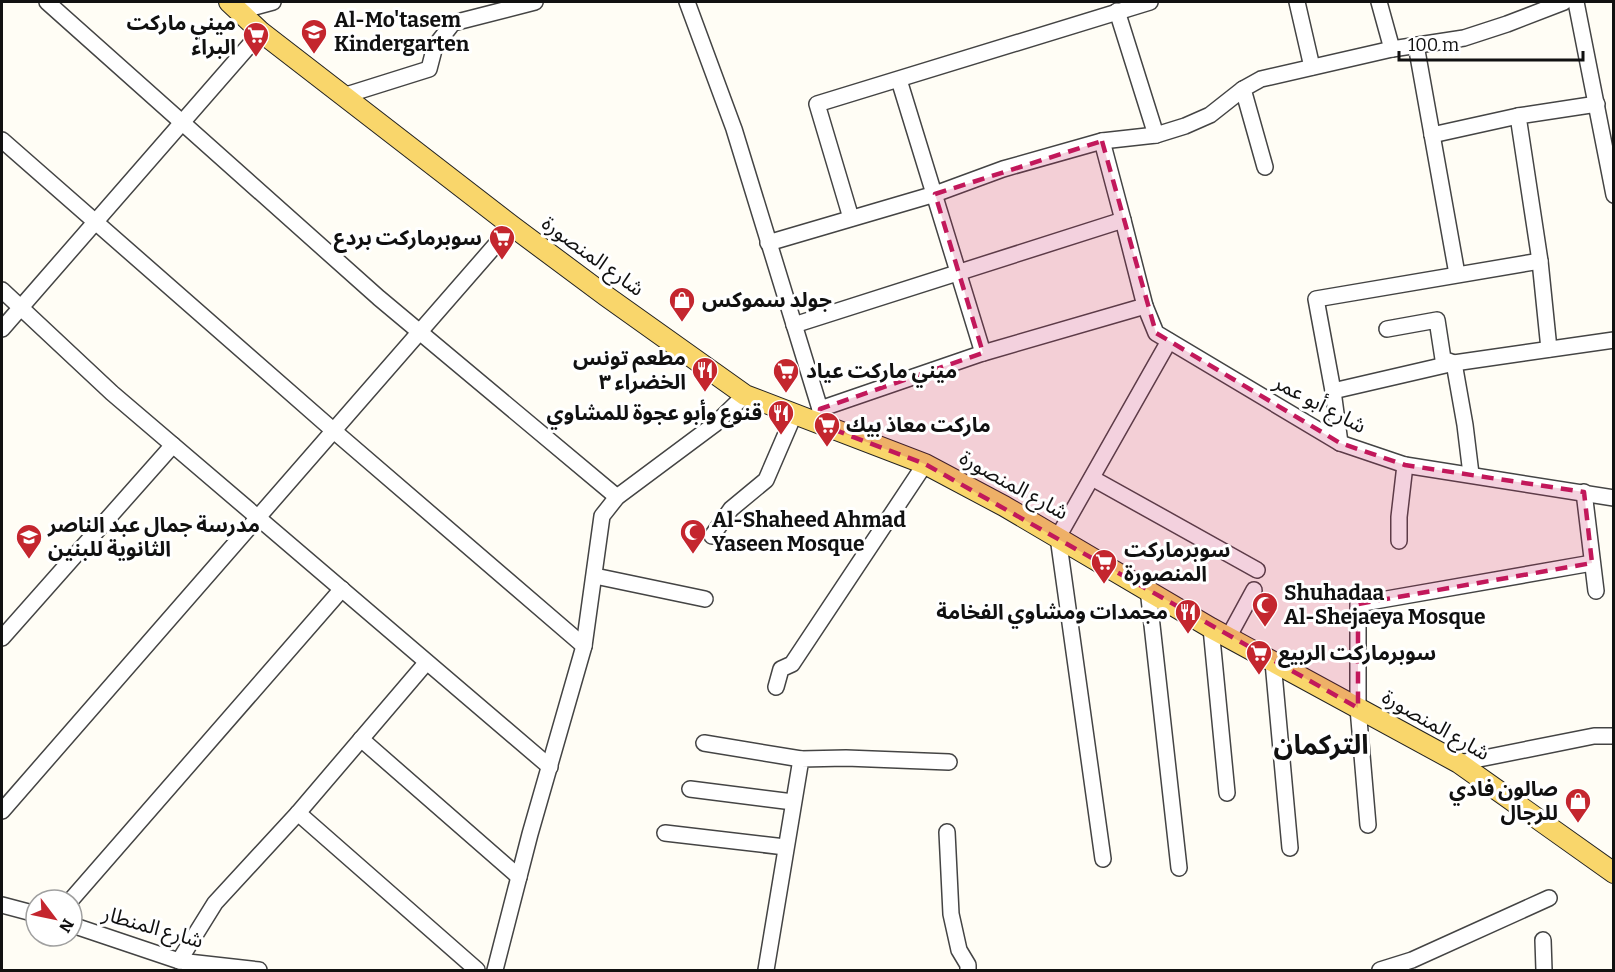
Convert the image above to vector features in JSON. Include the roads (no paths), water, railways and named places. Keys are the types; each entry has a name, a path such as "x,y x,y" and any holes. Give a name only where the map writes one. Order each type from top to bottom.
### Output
{"main road":[{"name":"شارع المنصورة","path":"234,6 261,32 512,226 745,395 794,415 819,417 925,464 1058,537 1220,632 1459,763 1614,873"}],"street":[{"path":"47,2 379,298 617,497"},
{"path":"234,6 273,2"},
{"path":"343,96 429,69 435,46 453,23 535,2"},
{"path":"687,2 734,129 794,325 819,417 983,352 1145,306"},
{"path":"851,218 817,104 1150,2"},
{"path":"1297,2 1312,67"},
{"path":"1378,2 1392,49"},
{"path":"768,243 935,194 1003,169 1102,141 1156,135 1210,116 1243,89 1261,79 1392,49 1464,38 1564,2"},
{"path":"1576,2 1614,195"},
{"path":"1117,11 1156,135"},
{"path":"2,329 261,32"},
{"path":"1416,45 1457,274"},
{"path":"899,80 983,352"},
{"path":"1243,89 1265,167"},
{"path":"1432,135 1518,116 1597,104"},
{"path":"1518,116 1540,261 1550,349"},
{"path":"2,140 334,431 585,646"},
{"name":"شارع أبو عمر","path":"1102,141 1145,306 1156,333 1340,443 1405,465 1614,498"},
{"path":"794,325 1122,220"},
{"path":"2,811 512,226"},
{"path":"1340,443 1316,299 1540,261"},
{"path":"2,291 112,393 550,767"},
{"path":"1387,328 1437,320 1443,359 1454,363"},
{"path":"1333,391 1454,363 1614,340"},
{"path":"1103,859 1058,537 1168,341"},
{"path":"1454,363 1472,474"},
{"path":"495,970 585,646 602,516 617,497 715,424 745,395"},
{"path":"712,536 731,509 765,480 794,415"},
{"path":"2,638 173,445"},
{"path":"776,687 781,669 792,664 925,464"},
{"path":"1399,541 1399,517 1405,465"},
{"path":"1092,478 1257,570"},
{"path":"1584,492 1596,591"},
{"path":"1368,825 1358,708 1358,604 1592,563"},
{"path":"595,576 705,599"},
{"path":"81,888 342,590"},
{"path":"1148,590 1179,868"},
{"path":"1227,793 1220,632 1254,590"},
{"path":"1274,662 1290,848"},
{"path":"179,961 215,903 298,813 426,663"},
{"path":"1459,763 1594,736 1614,736"},
{"path":"361,739 519,877"},
{"path":"704,743 801,759 846,758 949,762"},
{"path":"766,970 801,759"},
{"path":"690,789 793,802"},
{"path":"298,813 477,970"},
{"path":"947,832 951,914 959,950 968,965 968,970"},
{"path":"665,833 785,847"},
{"path":"1380,970 1412,960 1549,898"},
{"path":"2,905 24,911"},
{"name":"شارع المنطار","path":"84,929 179,961 219,968 259,970"},
{"path":"1543,940 1544,970"}],"place":[{"name":"Al-Mo'tasem Kindergarten","path":"314,55"},
{"name":"ميني ماركت البراء","path":"256,58"},
{"name":"سوبرماركت بردع","path":"502,261"},
{"name":"جولد سموكس","path":"682,323"},
{"name":"مطعم تونس الخضراء ٣","path":"705,393"},
{"name":"ميني ماركت عياد","path":"786,394"},
{"name":"قنوع وأبو عجوة للمشاوي","path":"781,436"},
{"name":"ماركت معاذ بيك","path":"827,448"},
{"name":"Al-Shaheed Ahmad Yaseen Mosque","path":"693,555"},
{"name":"مدرسة جمال عبد الناصر الثانوية للبنين","path":"29,560"},
{"name":"سوبرماركت المنصورة","path":"1104,585"},
{"name":"Shuhadaa Al-Shejaeya Mosque","path":"1265,628"},
{"name":"مجمدات ومشاوي الفخامة","path":"1188,635"},
{"name":"سوبرماركت الربيع","path":"1259,676"},
{"name":"صالون فادي للرجال","path":"1578,824"}],"district":[{"name":"التركمان","path":"1321,745"}]}
